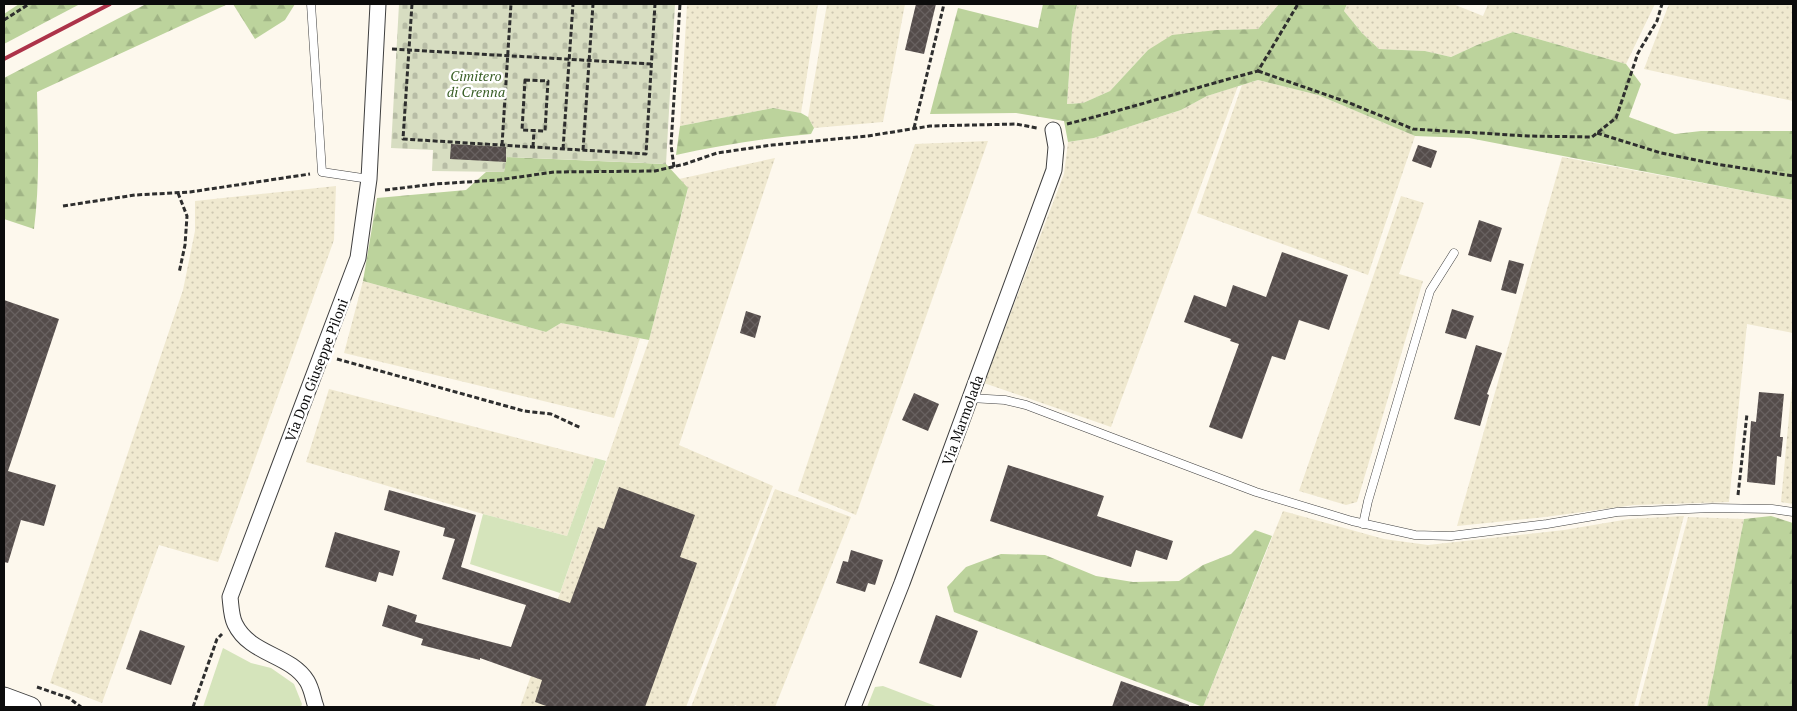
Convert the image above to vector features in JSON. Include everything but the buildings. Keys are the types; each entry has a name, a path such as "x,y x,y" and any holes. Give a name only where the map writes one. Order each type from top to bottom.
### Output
{"street":[{"name":"Via Don Giuseppe Piloni","path":"234,623 230,597 358,258 368,184 378,4"},
{"name":"Via Marmolada","path":"853,707 902,583 1054,170 1056,147 1053,130"},
{"path":"234,623 242,635 252,644 288,663 307,681 316,707"},
{"path":"308,707 311,692"},
{"path":"4,697 32,707"}],"lane":[{"path":"311,4 322,172 368,184"},
{"path":"1363,524 1368,501 1430,291 1454,253"},
{"path":"970,398 1005,400 1026,405 1256,492 1363,524 1415,535 1451,536 1547,524 1617,512 1712,508 1772,509 1793,512"}],"path":[{"path":"4,20 29,4"},
{"path":"412,4 403,139 646,154 655,4"},
{"path":"502,145 511,4"},
{"path":"563,149 573,4"},
{"path":"583,150 593,4"},
{"path":"674,167 671,145 680,4"},
{"path":"914,128 944,4"},
{"path":"1258,71 1298,4"},
{"path":"368,184 390,190 435,184 498,180 554,172 655,171 674,167 716,153 772,145 868,136 930,126 1016,124 1053,130 1060,126 1129,109 1198,87 1258,71 1347,102 1413,129 1528,136 1592,136 1616,118 1638,54 1657,20 1662,4"},
{"path":"375,48 651,64"},
{"path":"525,80 548,81 545,132 534,131 522,130 525,80"},
{"path":"533,147 534,131"},
{"path":"1597,133 1661,153 1793,176"},
{"path":"63,206 135,195 248,184 322,172"},
{"path":"178,192 187,216 185,245 179,273"},
{"path":"321,355 524,411 551,414 581,428"},
{"path":"1736,508 1747,414"},
{"path":"193,707 217,639 234,623"},
{"path":"32,685 69,698 81,707"}],"shaded area":[{"path":"687,4 818,4 801,113 773,108 680,126"},
{"path":"827,4 905,4 883,122 814,128 808,117"},
{"path":"1077,4 1279,4 1258,29 1217,30 1148,50 1110,91 1083,103 1067,104 1072,31"},
{"path":"1347,4 1453,4 1483,16 1488,4 1655,4 1626,64 1513,32 1451,57 1425,51 1379,49 1362,33 1344,11"},
{"path":"1669,4 1793,4 1793,101 1644,69"},
{"path":"1258,80 1318,95 1415,136 1368,275 1197,213 1242,85"},
{"path":"1238,86 1111,427 984,383 1064,174 1068,142 1094,138 1181,110 1207,96"},
{"path":"988,141 856,515 798,491 915,144"},
{"path":"1562,157 1793,200 1793,333 1747,324 1729,502 1634,505 1457,526"},
{"path":"775,158 679,445 773,486 686,707 520,707 649,340 688,189 679,179"},
{"path":"336,186 334,240 218,562 159,545 102,703 50,683 183,290 195,231 195,201"},
{"path":"1401,196 1424,203 1399,274 1423,281 1357,502 1346,505 1299,491"},
{"path":"363,281 546,332 561,323 640,338 614,418 344,353"},
{"path":"1793,373 1793,504 1781,502"},
{"path":"329,389 595,458 567,536 483,514 306,462"},
{"path":"775,489 851,517 775,707 739,707 735,705 734,707 691,707"},
{"path":"1283,511 1384,539 1428,545 1564,530 1629,519 1684,516 1634,707 1203,707"},
{"path":"1688,517 1744,519 1707,707 1638,707"}],"green space":[{"path":"19,4 80,4 4,44 4,14"},
{"path":"146,4 228,4 37,92 38,178 34,229 4,219 4,78"},
{"path":"233,4 295,4 285,20 255,39"},
{"name":"Cimitero di Crenna","path":"399,4 675,4 666,164 507,157 504,172 432,171 433,150 391,148"},
{"path":"1043,4 1077,4 1072,31 1067,104 1083,103 1110,91 1148,50 1172,35 1217,30 1258,29 1279,4 1347,4 1344,11 1362,33 1379,49 1425,51 1451,57 1513,32 1626,64 1641,84 1629,117 1675,134 1701,131 1793,131 1793,200 1469,138 1415,136 1318,95 1258,80 1207,96 1181,110 1094,138 1068,142 1064,121 1016,113 930,114 958,8 1038,28"},
{"path":"773,108 801,113 808,117 814,128 811,134 743,142 676,155 680,126"},
{"path":"506,157 666,164 688,188 649,340 561,323 546,332 363,281 377,198 466,190 486,172 504,172"},
{"path":"595,458 606,461 560,593 470,564 483,514 567,536"},
{"path":"1771,516 1793,523 1793,707 1707,707 1744,519"},
{"path":"1255,530 1272,536 1203,707 954,612 947,587 966,567 1001,554 1045,555 1096,576 1133,582 1179,581 1203,565 1231,554"},
{"path":"223,648 251,663 271,668 294,684 302,704 301,707 203,707"},
{"path":"883,686 938,707 867,707 875,687"}],"railway":[{"path":"4,59 110,4"}]}
